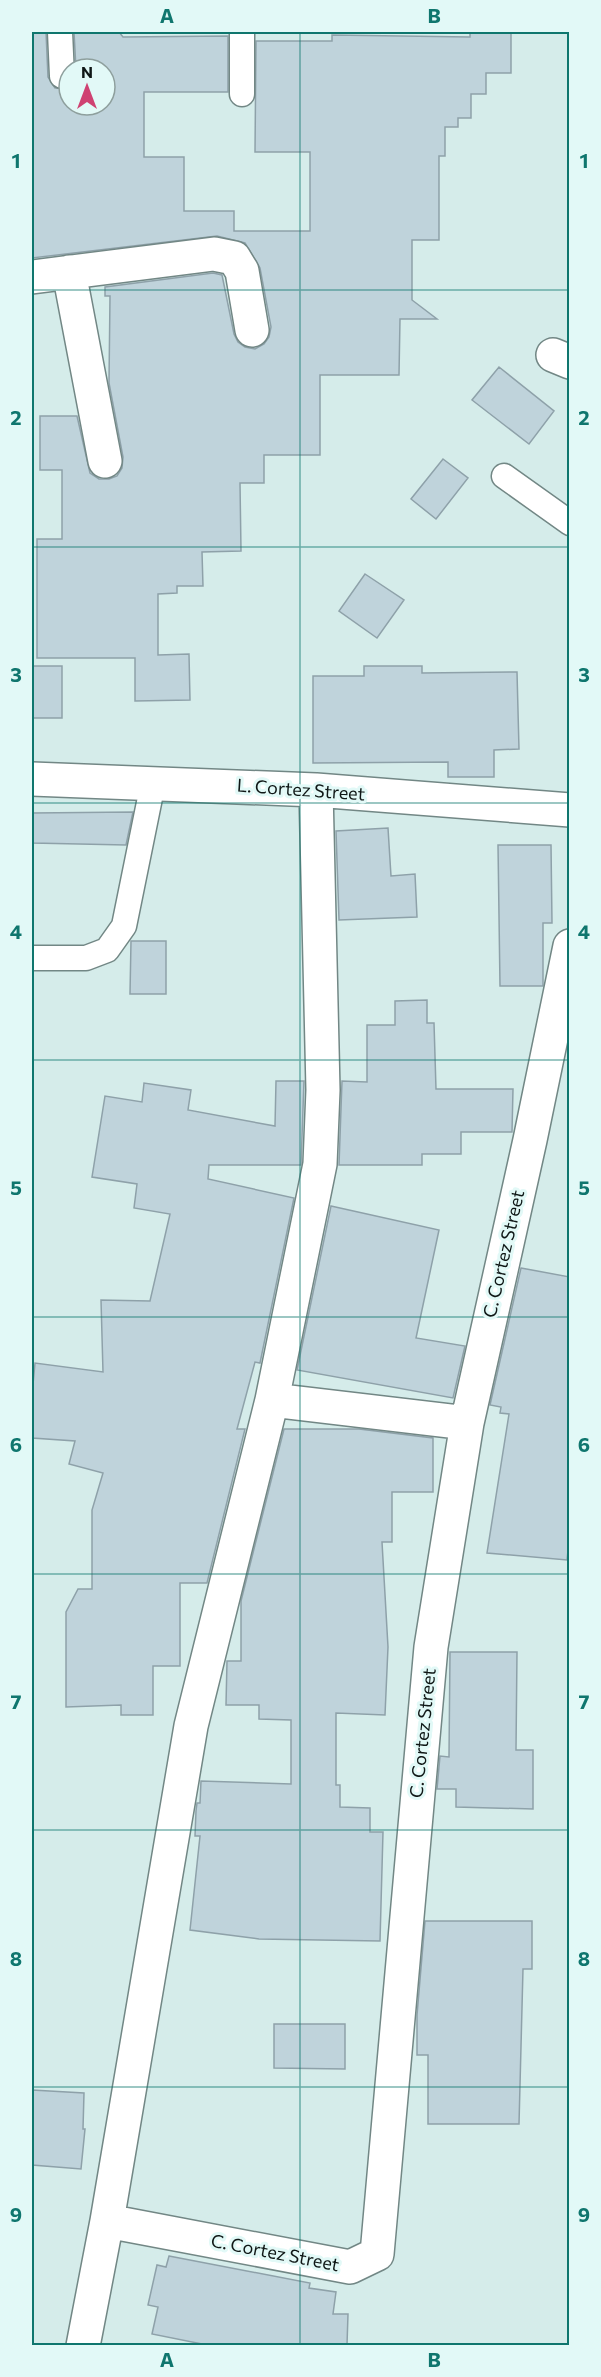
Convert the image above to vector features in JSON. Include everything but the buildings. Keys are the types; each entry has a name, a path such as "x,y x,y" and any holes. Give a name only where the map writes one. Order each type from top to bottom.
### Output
{"street":[{"path":"32,277 214,254 234,258 242,272 252,330"},
{"path":"69,272 105,460"},
{"name":"L. Cortez Street","path":"32,779 316,790 570,810"},
{"path":"83,2346 107,2221 191,1726 272,1400 320,1164 324,1090 316,790"},
{"name":"C. Cortez Street","path":"107,2221 350,2268 377,2254 424,1713 466,1423 530,1140 570,946"},
{"path":"272,1400 466,1423"}],"lane":[{"path":"60,32 61,57"},
{"path":"242,32 242,94"},
{"path":"504,476 570,523"},
{"path":"32,958 86,958 107,951 124,926 153,783"}]}
